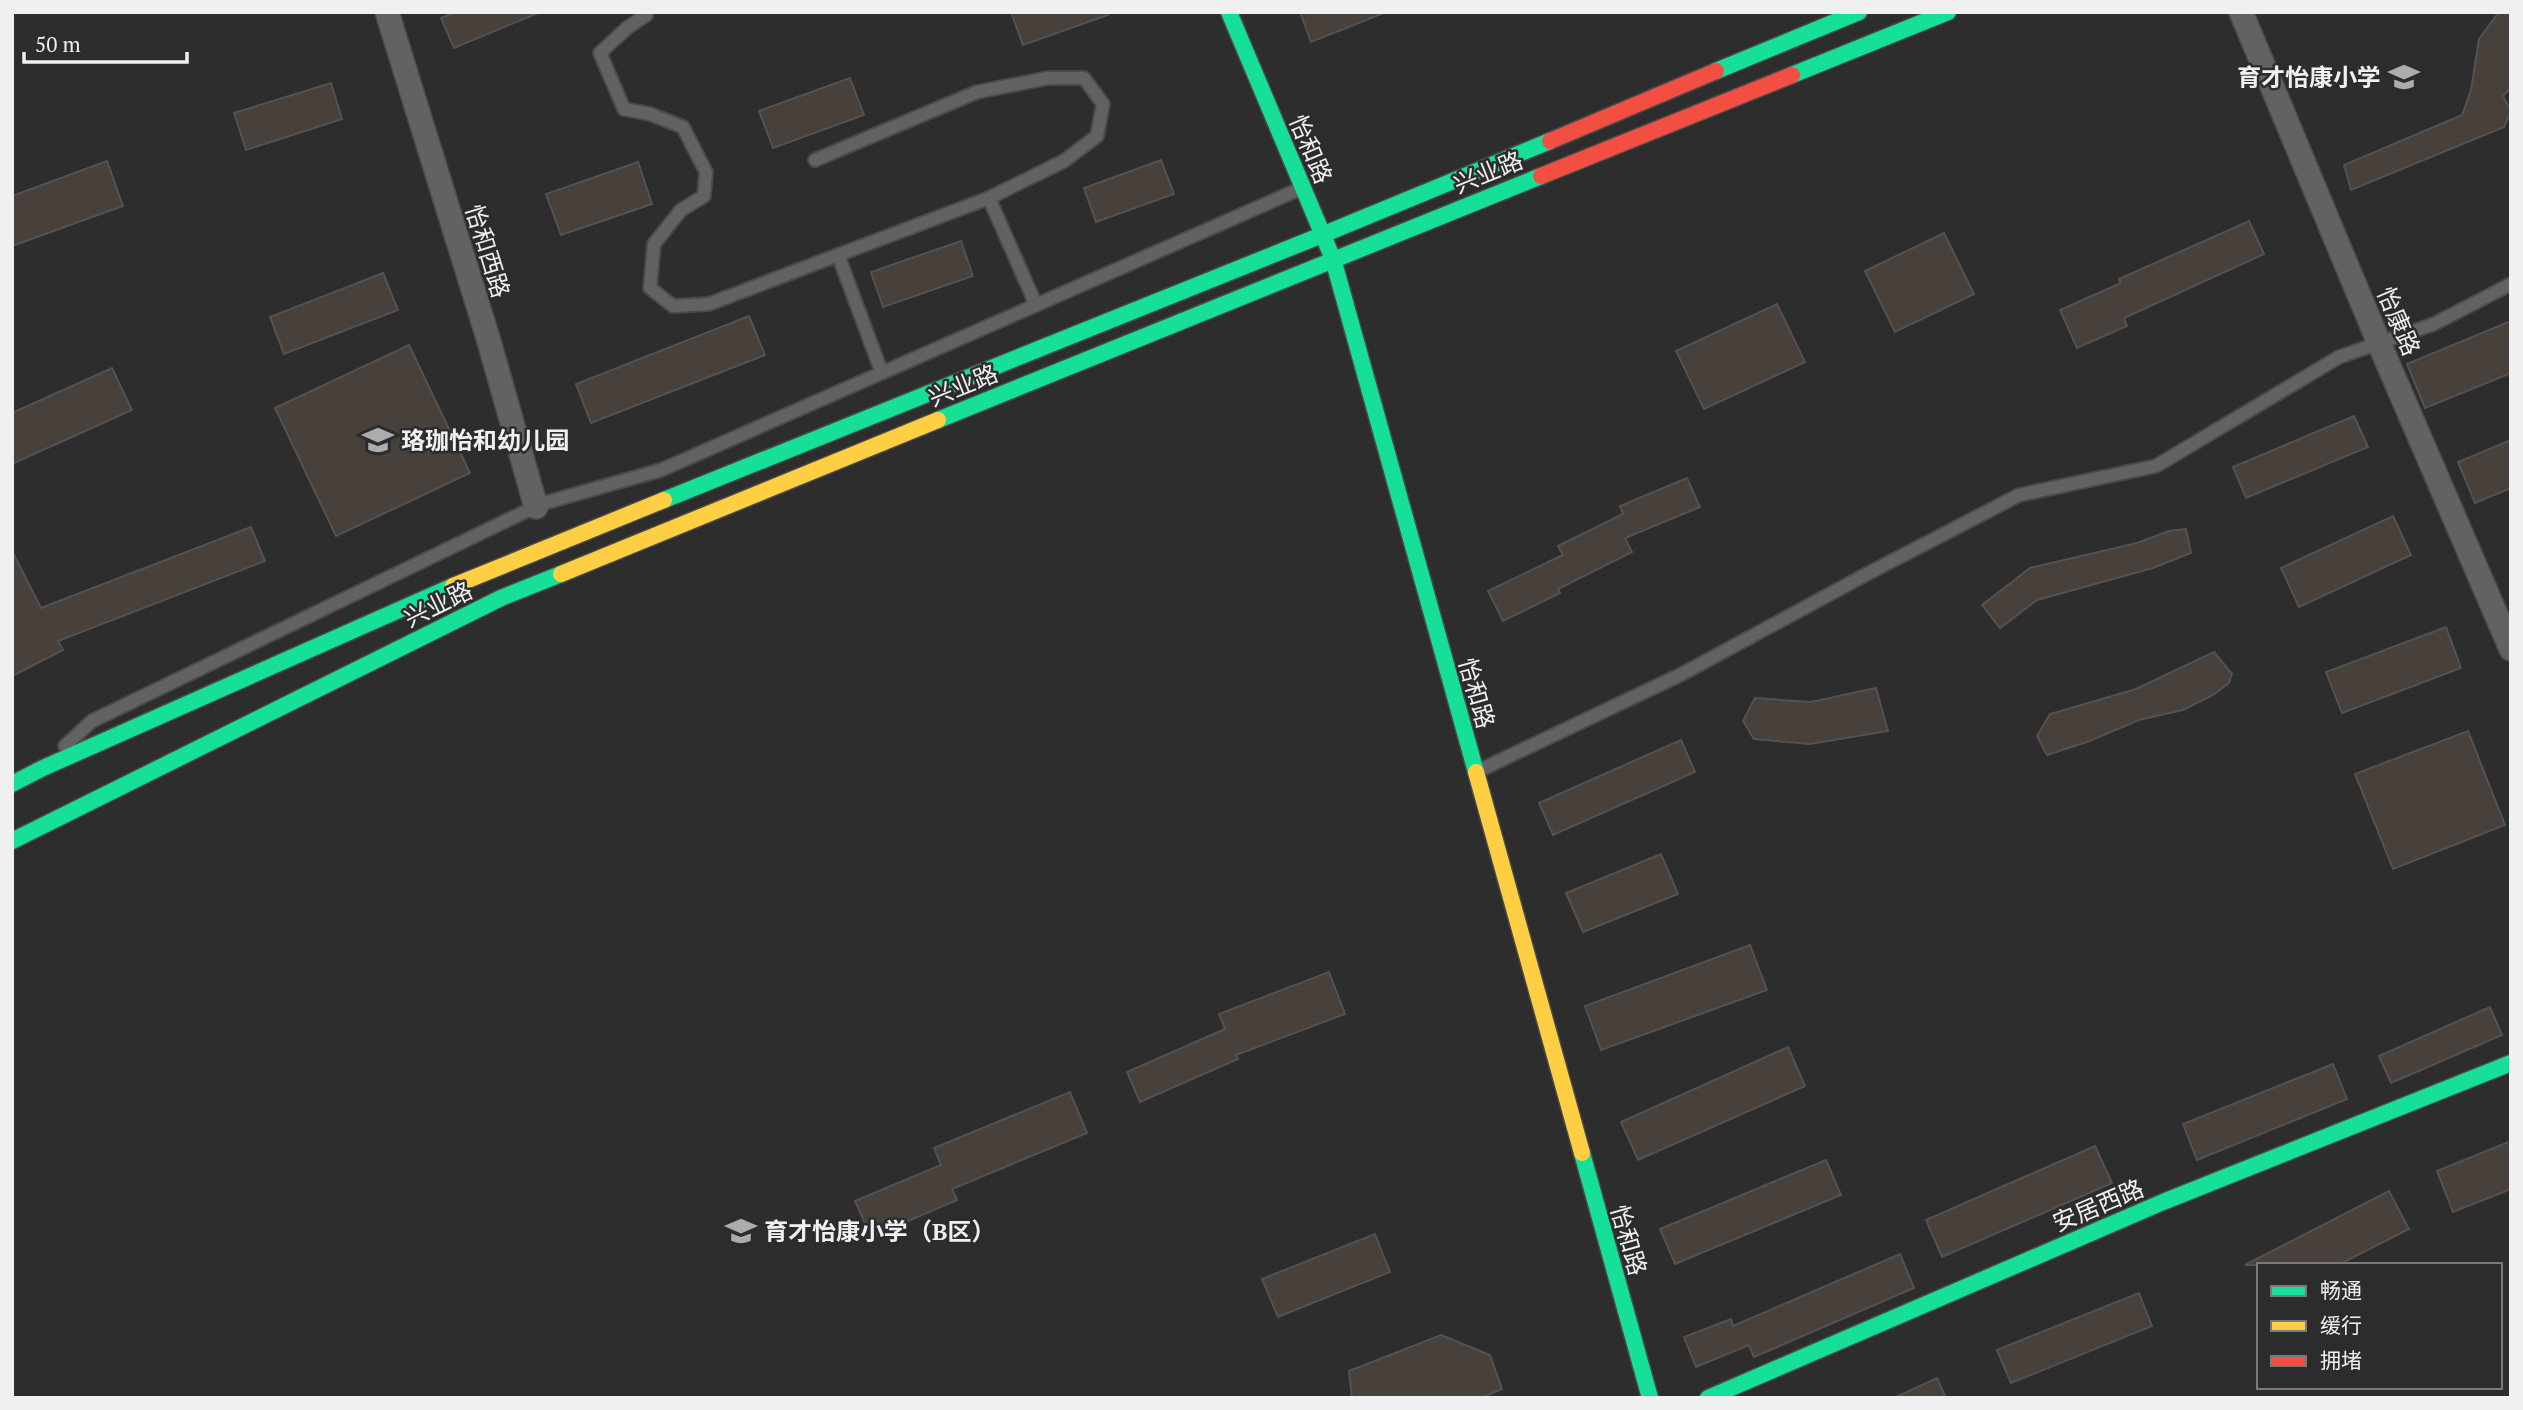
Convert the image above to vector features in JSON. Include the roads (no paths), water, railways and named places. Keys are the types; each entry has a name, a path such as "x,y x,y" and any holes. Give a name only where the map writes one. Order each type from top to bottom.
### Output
{"main road":[{"name":"怡和路","path":"1229,12 1333,260 1650,1398"},
{"name":"兴业路","path":"12,784 494,568 1322,235 1859,12"},
{"name":"兴业路","path":"12,841 501,598 1948,12"},
{"name":"安居西路","path":"1708,1398 2163,1202 2511,1063"}],"street":[{"name":"怡和西路","path":"387,12 488,338 536,507"},
{"name":"怡康路","path":"2241,12 2379,343 2511,649"}],"lane":[{"path":"645,12 646,15 600,53 624,109 650,114 683,127 706,172 704,196 681,210 654,244 650,288 673,306 709,304 989,198 1064,161 1097,136 1103,104 1084,78 1048,78 977,92 815,160"},
{"path":"43,768 92,720 536,507 661,470 1302,188"},
{"path":"989,198 1036,305"},
{"path":"838,255 882,373"},
{"path":"1475,772 1682,674 2019,495 2156,466 2339,357 2434,324 2511,284"}],"place":[{"name":"育才怡康小学","path":"2404,77"},
{"name":"珞珈怡和幼儿园","path":"378,440"},
{"name":"育才怡康小学（B区）","path":"741,1231"}]}
